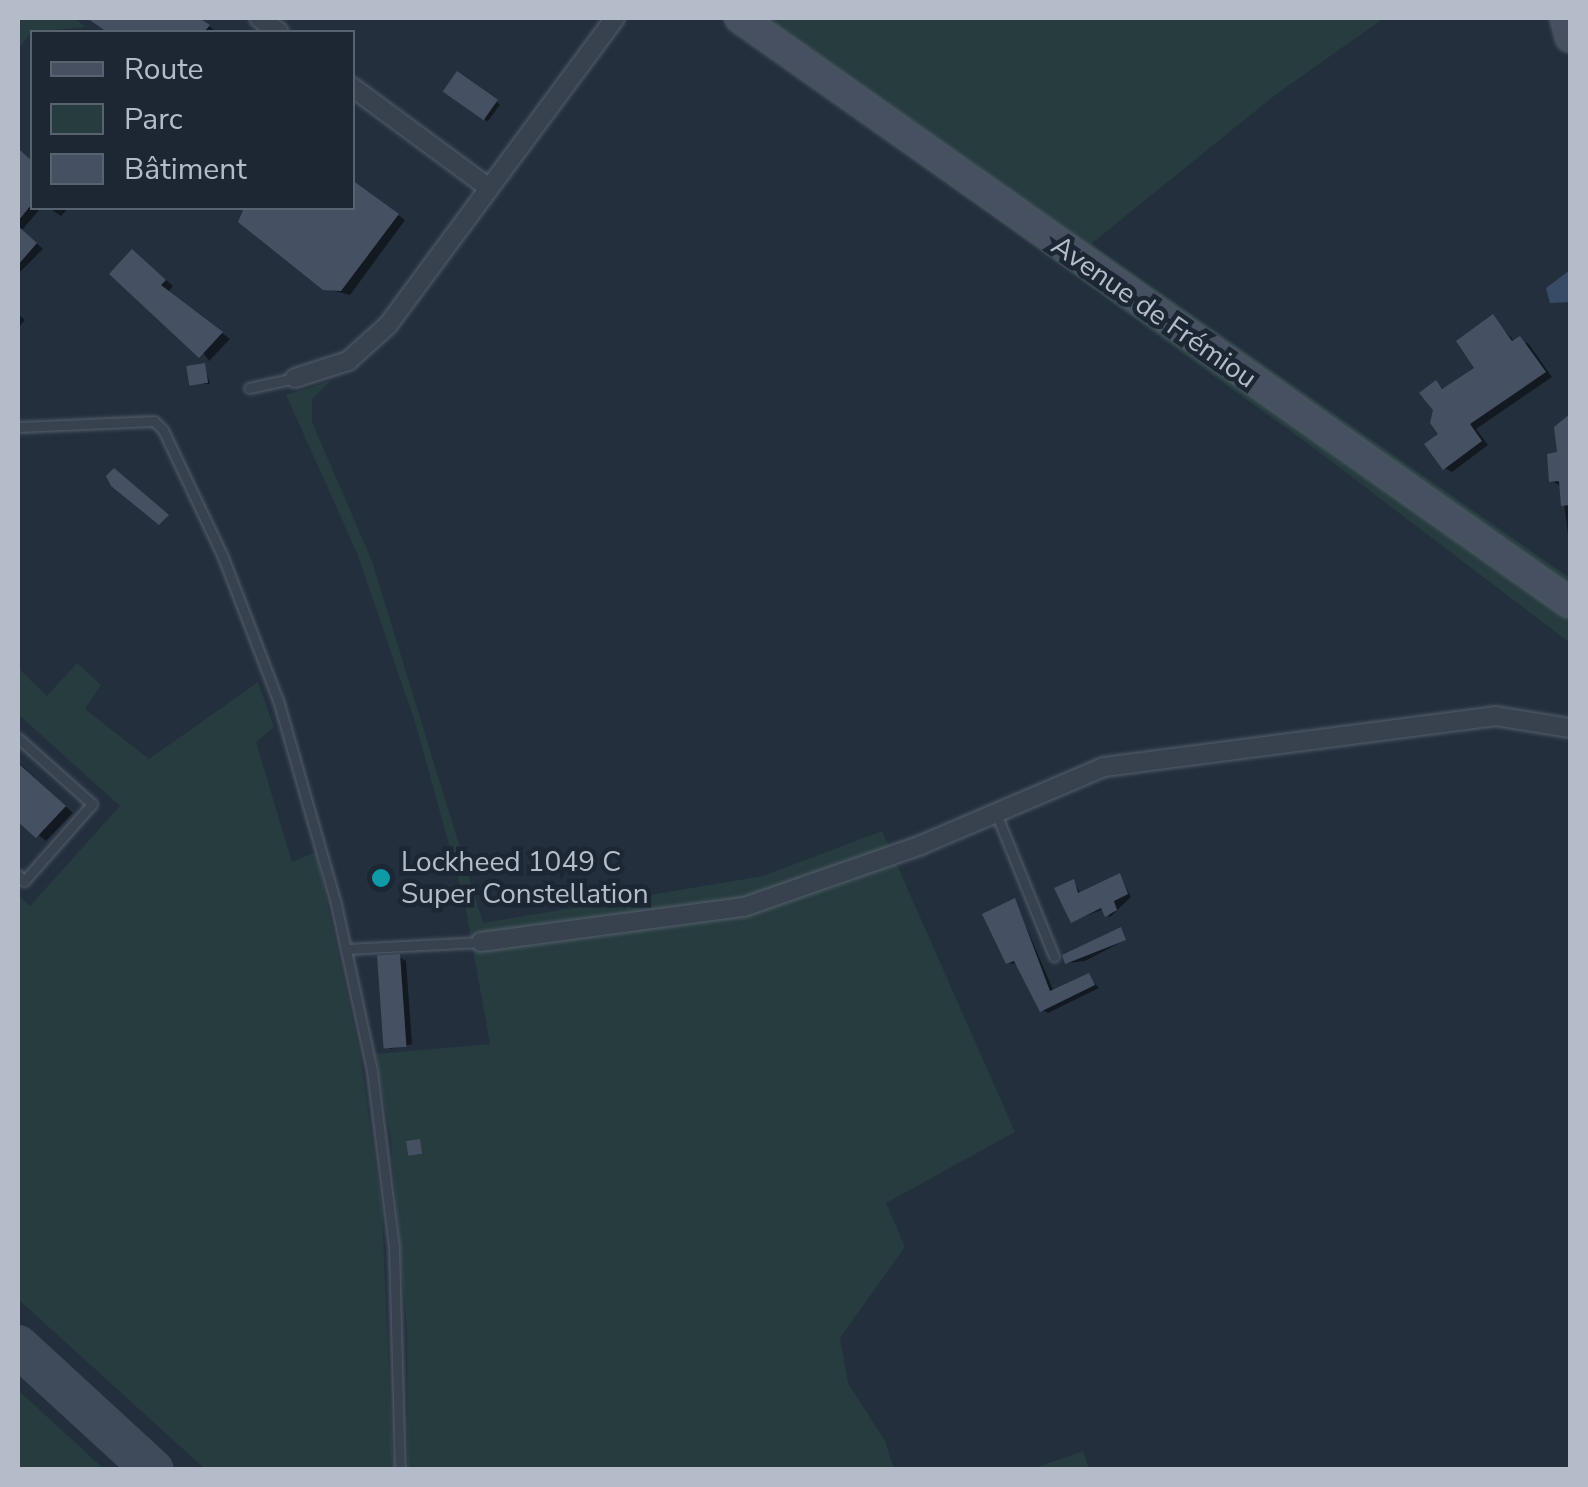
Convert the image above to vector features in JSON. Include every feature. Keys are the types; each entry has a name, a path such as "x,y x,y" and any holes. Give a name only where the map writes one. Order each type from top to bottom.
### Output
{"main road":[{"name":"Avenue de Frémiou","path":"740,18 1570,604"},
{"path":"1565,18 1570,37"}],"street":[{"path":"295,378 318,376 360,354 615,18"},
{"path":"355,89 489,188"},
{"path":"481,942 744,907 920,846 994,808 1123,764 1495,716 1570,728"}],"lane":[{"path":"250,388 295,378"},
{"path":"18,427 154,421 163,430 224,557 278,700 346,949 372,1072 394,1248 400,1470"},
{"path":"18,738 92,804 24,881 18,875"},
{"path":"994,808 1054,956"},
{"path":"346,949 481,942"}],"green space":[{"path":"18,18 75,18 85,27 30,30 18,49"},
{"path":"718,18 1384,18 1274,96 1091,244 1570,578 1570,643 1315,449"},
{"path":"331,381 312,399 312,422 372,561 483,923 763,876 882,831 1015,1132 886,1203 905,1247 840,1338 848,1383 885,1441 894,1469 408,1469 407,1331 391,1141 376,1054 490,1044 464,899 416,725 357,553 286,395"},
{"path":"77,663 101,685 85,709 149,759 258,682 274,727 256,742 292,862 316,852 360,1054 382,1210 393,1469 205,1469 18,1299 18,895 30,906 120,806 18,714 18,668 47,696"},
{"path":"18,1390 104,1469 18,1469"},
{"path":"1083,1451 1089,1469 1032,1469"}],"water":[{"path":"1570,270 1570,302 1550,303 1546,288"}],"building":[{"path":"87,18 199,18 210,25 206,30 104,30"},
{"path":"457,71 498,100 484,120 443,91"},
{"path":"18,148 30,159 30,206 18,221"},
{"path":"355,182 399,214 341,291 323,290 238,222 243,210 355,210"},
{"path":"18,226 37,243 18,265"},
{"path":"132,249 166,280 161,285 223,332 199,358 109,274"},
{"path":"1493,314 1512,341 1520,336 1546,372 1470,424 1482,441 1443,470 1424,444 1438,434 1430,423 1433,410 1419,393 1436,380 1442,389 1474,368 1456,341"},
{"path":"205,363 208,383 189,386 186,366"},
{"path":"1570,414 1570,505 1561,506 1559,481 1549,482 1547,454 1557,452 1554,427"},
{"path":"114,468 169,515 159,525 111,486 106,476"},
{"path":"18,763 66,806 36,838 18,822"},
{"path":"1120,873 1128,894 1114,901 1117,910 1105,917 1101,908 1071,923 1054,888 1074,879 1078,893"},
{"path":"1015,898 1050,991 1089,973 1095,985 1040,1012 1014,961 1006,964 982,914"},
{"path":"1121,927 1126,940 1065,964 1062,955"},
{"path":"400,954 406,1047 384,1048 377,956"},
{"path":"420,1139 422,1154 408,1156 406,1141"}],"taxiway":[{"path":"18,1346 153,1470"}],"place":[{"name":"Lockheed 1049 C Super Constellation","path":"381,878"}]}
